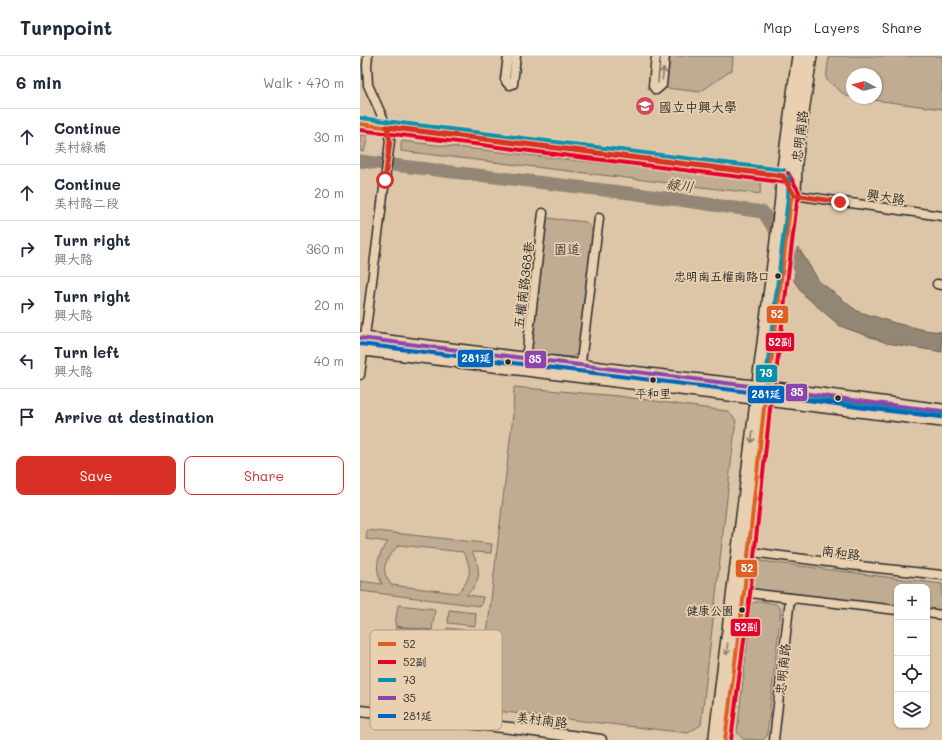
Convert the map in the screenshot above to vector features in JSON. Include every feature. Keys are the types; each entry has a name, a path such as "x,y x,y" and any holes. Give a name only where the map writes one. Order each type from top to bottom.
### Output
{"main road":[{"path":"783,176 781,159 793,56"},
{"name":"忠明南路","path":"725,740 743,550 762,393 777,239 789,198 783,176 799,56"},
{"name":"忠明南路","path":"762,393 782,270 789,198 810,56"},
{"path":"789,198 805,135 815,56"},
{"path":"362,343 526,359 580,371"},
{"path":"362,343 762,393 942,411"},
{"path":"762,393 942,420"},
{"name":"忠明南路","path":"715,740 739,592"}],"street":[{"path":"360,375 362,343 390,141 387,127 368,85 368,56"},
{"path":"508,56 505,79 510,85 513,84 516,56"},
{"path":"656,56 653,86 656,90 662,85 665,56"},
{"path":"360,124 783,176"},
{"name":"興大路","path":"789,198 942,216"},
{"name":"五權南路368巷","path":"526,359 543,213"},
{"path":"580,371 599,218"},
{"name":"南和路","path":"743,550 850,565 942,575"},
{"path":"739,592 894,610"},
{"name":"忠明南路","path":"774,740 790,598"},
{"path":"930,613 942,615"},
{"name":"美村南路","path":"360,711 370,712"},
{"name":"美村南路","path":"502,728 601,740"}],"green space":[{"path":"670,56 733,56 732,70 700,92 666,88"},
{"path":"829,56 942,56 942,109 882,101 882,68 846,68 846,96 826,79"},
{"path":"360,135 368,136 364,152 360,151"},
{"path":"401,141 761,181 760,194 401,151"},
{"name":"園道","path":"546,218 586,222 593,231 578,354 572,357 537,354 532,350"},
{"name":"健康公園","path":"514,387 618,396 727,411 736,420 701,725 688,733 502,712 502,630 487,630 513,415"},
{"path":"367,530 492,544 491,553 472,552 477,564 478,575 475,585 466,595 483,597 481,606 360,591 360,581 382,584 377,567 381,552 388,542 366,539","holes":["399,545 463,552 468,563 469,574 464,585 457,593 391,585 386,576 386,563 390,555"]},
{"path":"753,560 942,584 942,617 930,615 930,584 894,584 894,611 751,591"},
{"path":"761,601 776,604 781,609 767,736 763,740 743,739 737,732 752,603"},
{"path":"398,605 435,609 432,630 395,626"},
{"path":"449,610 476,613 475,626 448,623"},
{"path":"396,627 424,630 396,630"},
{"path":"447,628 465,630 447,630"}],"shaded area":[{"path":"798,247 819,281 857,311 895,323 925,330 942,332 942,352 887,343 840,326 804,295 794,281"}],"waterway":[{"name":"綠川","path":"360,161 637,194 763,212 806,277"}],"transit line":[{"name":"73","path":"361,118 784,170"},
{"name":"52","path":"360,124 783,176"},
{"name":"52副","path":"360,130 782,182"},
{"name":"52副","path":"731,740 750,594 771,400 774,390 797,202 800,196 788,173"},
{"name":"52","path":"725,740 744,593 765,399 768,389 791,200 794,195 783,176"},
{"name":"73","path":"789,176 788,199 764,393 942,414"},
{"name":"35","path":"360,338 942,411"},
{"name":"281延","path":"360,344 941,417"}],"place":[{"name":"國立中興大學","path":"645,106"},
{"name":"忠明南五權南路口","path":"778,276"},
{"name":"平和里","path":"653,380"},
{"name":"健康公園","path":"742,610"}],"route":[{"path":"385,180 390,141 387,127 783,176 794,195 840,202"}]}
